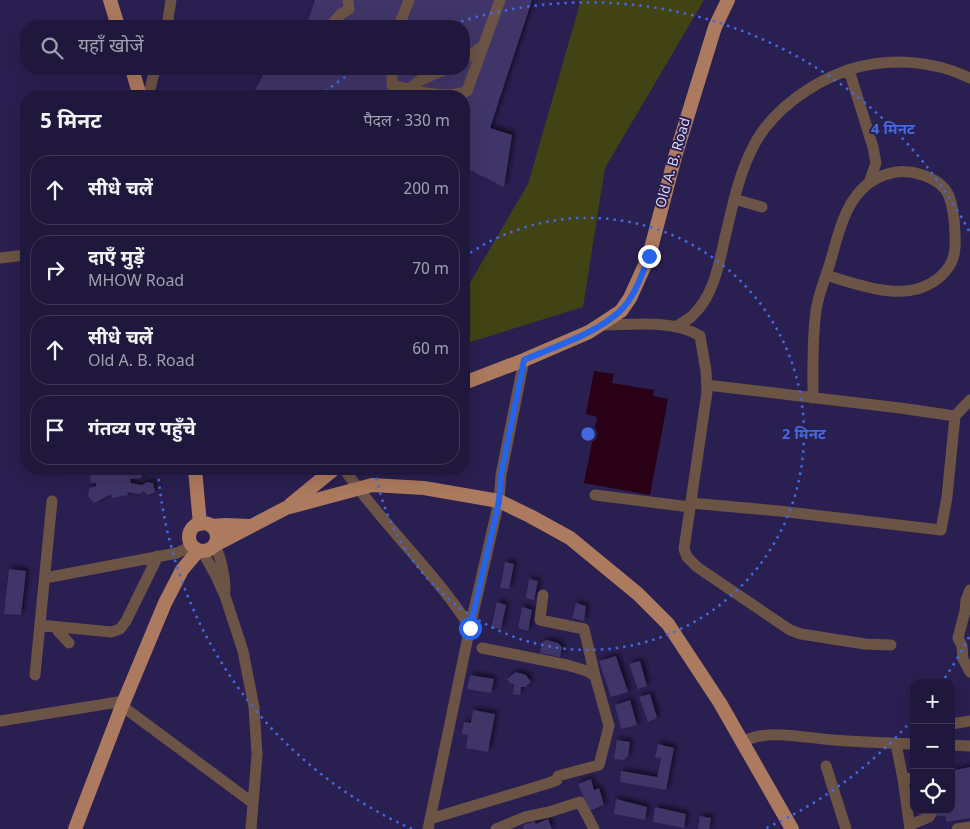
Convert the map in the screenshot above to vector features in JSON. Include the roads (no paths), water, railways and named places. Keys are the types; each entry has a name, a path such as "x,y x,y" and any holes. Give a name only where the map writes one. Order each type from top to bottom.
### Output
{"main road":[{"path":"110,0 116,20"},
{"name":"Old A. B. Road","path":"470,381 589,332 621,311 630,298 649,256 675,157 715,27 728,0"},
{"path":"134,75 138,90"},
{"path":"196,475 206,525 216,533 215,545"},
{"path":"286,508 327,475"},
{"path":"250,526 206,525 192,528 189,532 189,542 197,549 209,550 215,545 286,508 372,485 424,488 499,501 570,538 638,594 668,624 720,703 792,829"},
{"path":"75,829 123,703 165,603 182,570 197,549"}],"street":[{"path":"167,20 171,0"},
{"path":"336,20 349,9 348,0"},
{"path":"401,20 409,0"},
{"path":"468,90 500,0"},
{"path":"470,55 483,46"},
{"path":"676,326 691,318 712,287 718,270 734,199 742,172 753,146 770,122 794,100 824,80 866,65 899,61 931,65 970,78"},
{"path":"848,70 875,155 876,163 869,183"},
{"path":"149,90 154,75"},
{"path":"392,75 392,85 416,90"},
{"path":"409,89 418,82 433,75"},
{"path":"813,398 816,308 826,275 844,216 861,189 876,178 904,171 918,173 945,189 954,220 956,249 953,261 937,280 923,288 910,291 883,291 826,275"},
{"path":"734,199 762,207"},
{"path":"0,258 20,256"},
{"path":"604,322 676,326 689,329 700,336 707,385 706,403 684,549 687,557 696,567 716,582 790,630 801,634 865,644 891,644"},
{"path":"429,824 499,501 501,475 524,360"},
{"path":"707,385 955,416"},
{"path":"595,495 690,505 789,512 942,530 955,416 970,400"},
{"path":"348,475 452,600 470,628"},
{"path":"36,676 52,501"},
{"path":"215,545 225,578 225,596"},
{"path":"45,578 197,549 215,574 225,596 243,651 254,707 257,754 251,829"},
{"path":"40,625 111,632 120,629 126,621 158,556"},
{"path":"970,590 958,638 962,646 963,659 970,672"},
{"path":"429,824 550,783 557,780 558,776 599,765 609,726 584,629 540,620 543,596"},
{"path":"57,627 58,631 69,643"},
{"path":"482,648 567,665 587,671 595,676"},
{"path":"0,721 123,703 253,802"},
{"path":"955,723 970,721"},
{"path":"742,742 750,738 777,735 907,743 910,827 931,814"},
{"path":"955,745 970,746"},
{"path":"826,766 846,829"},
{"path":"496,829 525,817 580,802 594,829"},
{"path":"957,829 970,827"}]}
